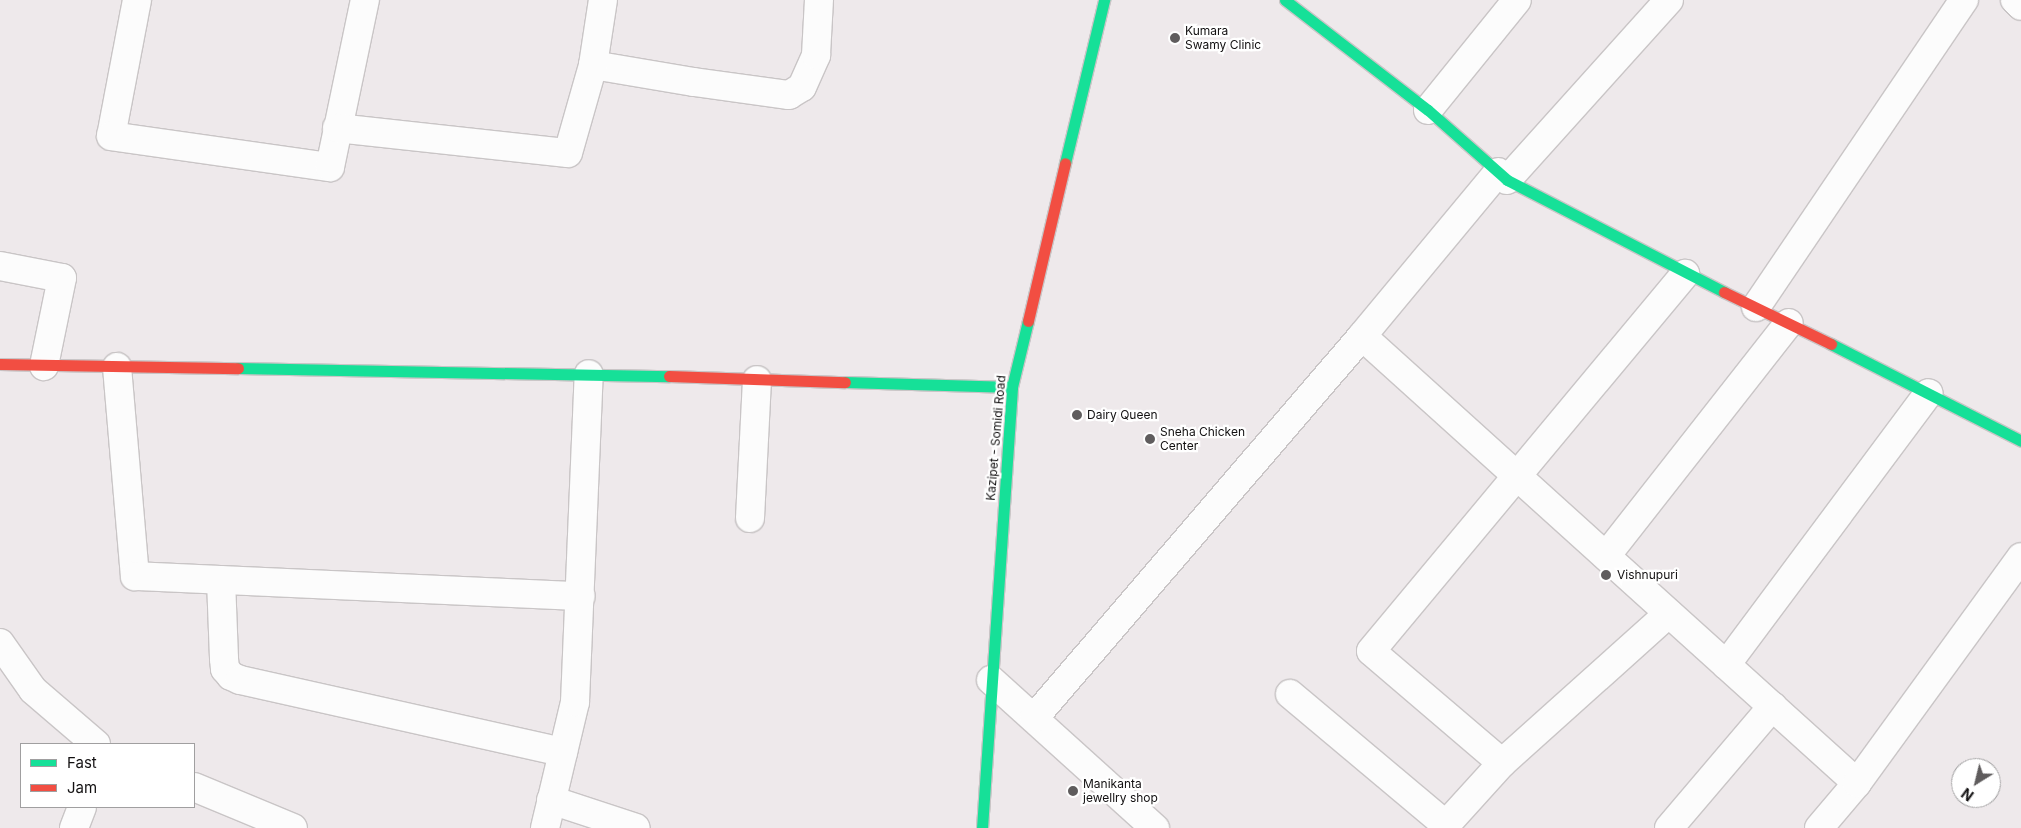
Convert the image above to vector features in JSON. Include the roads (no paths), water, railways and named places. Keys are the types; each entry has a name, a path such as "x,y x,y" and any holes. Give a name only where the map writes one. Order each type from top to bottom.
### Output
{"street":[{"path":"137,0 111,136 330,167 365,0"},
{"path":"338,128 568,153 593,65 603,0"},
{"path":"593,65 694,82 790,95 802,87 816,55 819,0"},
{"name":"Kazipet - Somidi Road","path":"982,828 990,680 1012,387 1104,0"},
{"path":"1285,0 1428,110 1503,176 1685,274 1789,323 2021,441"},
{"path":"1428,110 1517,0"},
{"path":"1034,718 1362,336 1503,176 1668,0"},
{"path":"1756,307 1964,0"},
{"path":"2015,0 2021,6"},
{"path":"0,266 62,278 44,366"},
{"path":"1502,763 1371,651 1685,274"},
{"path":"1606,556 1789,323"},
{"path":"1362,336 1857,783"},
{"path":"0,364 588,374 1012,387"},
{"path":"117,367 134,576 581,596"},
{"path":"545,828 575,702 581,596 588,374"},
{"path":"750,518 757,380"},
{"path":"1726,665 1928,393"},
{"path":"1819,828 1857,783 2021,557"},
{"path":"221,580 225,669 231,676 240,680 563,752"},
{"path":"1290,694 1445,826 1502,763 1669,613"},
{"path":"0,643 33,690 95,743"},
{"path":"990,680 1155,828"},
{"path":"1669,828 1773,706"},
{"path":"195,787 293,828"},
{"path":"552,800 636,828"},
{"path":"74,828 82,808"}],"place":[{"name":"Kumara Swamy Clinic","path":"1175,38"},
{"name":"Dairy Queen","path":"1077,415"},
{"name":"Sneha Chicken Center","path":"1150,439"},
{"name":"Vishnupuri","path":"1606,575"},
{"name":"Manikanta jewellry shop","path":"1073,791"}]}
